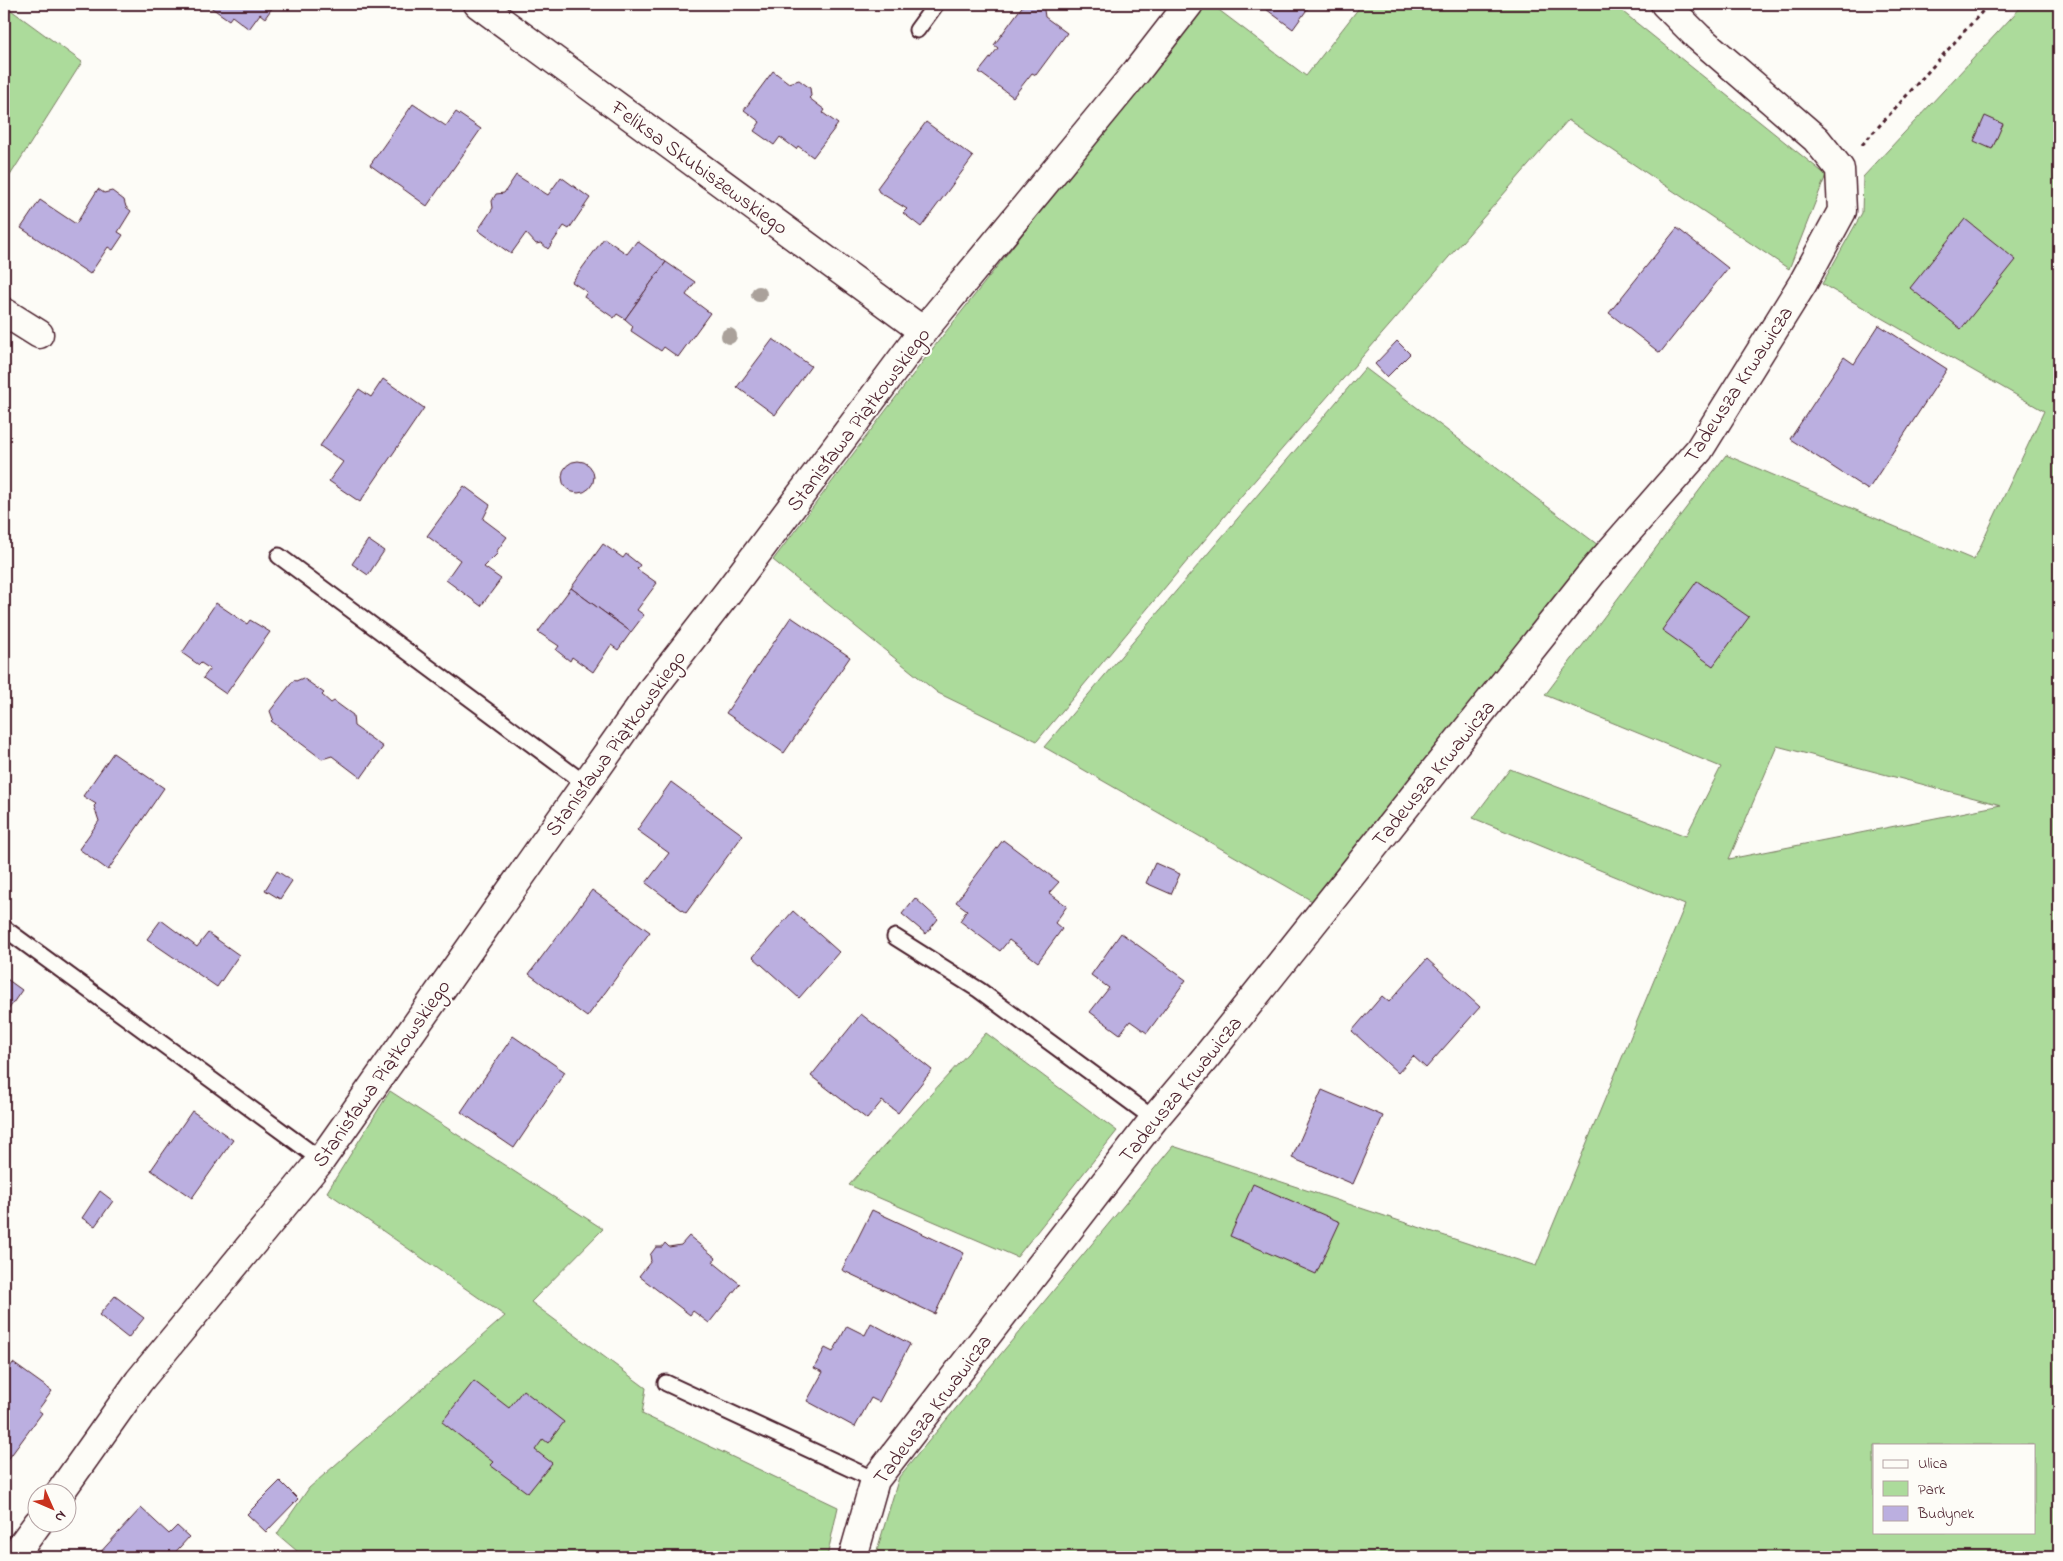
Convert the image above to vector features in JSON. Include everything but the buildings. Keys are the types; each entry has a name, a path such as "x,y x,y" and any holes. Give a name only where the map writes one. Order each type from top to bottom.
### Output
{"street":[{"name":"Feliksa Skubiszewskiego","path":"478,4 923,331"},
{"name":"Stanisława Piątkowskiego","path":"65,1484 139,1382 321,1160 584,783 654,687 737,580 923,331 1137,71 1188,4"},
{"path":"1665,4 1698,37 1816,139 1840,169"},
{"name":"Tadeusza Krwawicza","path":"853,1557 875,1480 1154,1119 1207,1056 1595,569 1699,450 1803,283 1842,210 1840,169"},
{"path":"4,312 39,334"},
{"path":"13,1557 30,1534"}],"lane":[{"path":"916,30 936,4"},
{"path":"279,556 584,783"},
{"path":"4,928 321,1160"},
{"path":"895,937 979,990 1154,1119"},
{"path":"666,1383 875,1480"}],"path":[{"path":"1840,169 1989,4"}],"green space":[{"path":"1203,4 1211,4 1306,76 1362,4 1613,4 1826,175 1789,269 1568,120 1243,494 1037,741 938,693 773,560 930,352"},
{"path":"2024,4 2059,4 2059,1557 875,1557 899,1477 1173,1146 1536,1266 1685,905 1473,818 1510,769 1686,836 1721,767 1545,695 1726,455 1974,560 2044,411 1822,284 1862,213 1863,177","holes":["1777,746 2001,805 1729,859"]},
{"path":"4,5 82,62 4,185"},
{"path":"1365,368 1598,545 1314,902 1044,747"},
{"path":"986,1033 1117,1131 1017,1257 849,1185"},
{"path":"390,1091 603,1229 531,1302 646,1388 642,1414 838,1507 827,1557 304,1557 277,1534 309,1488 505,1316 327,1192"}]}
